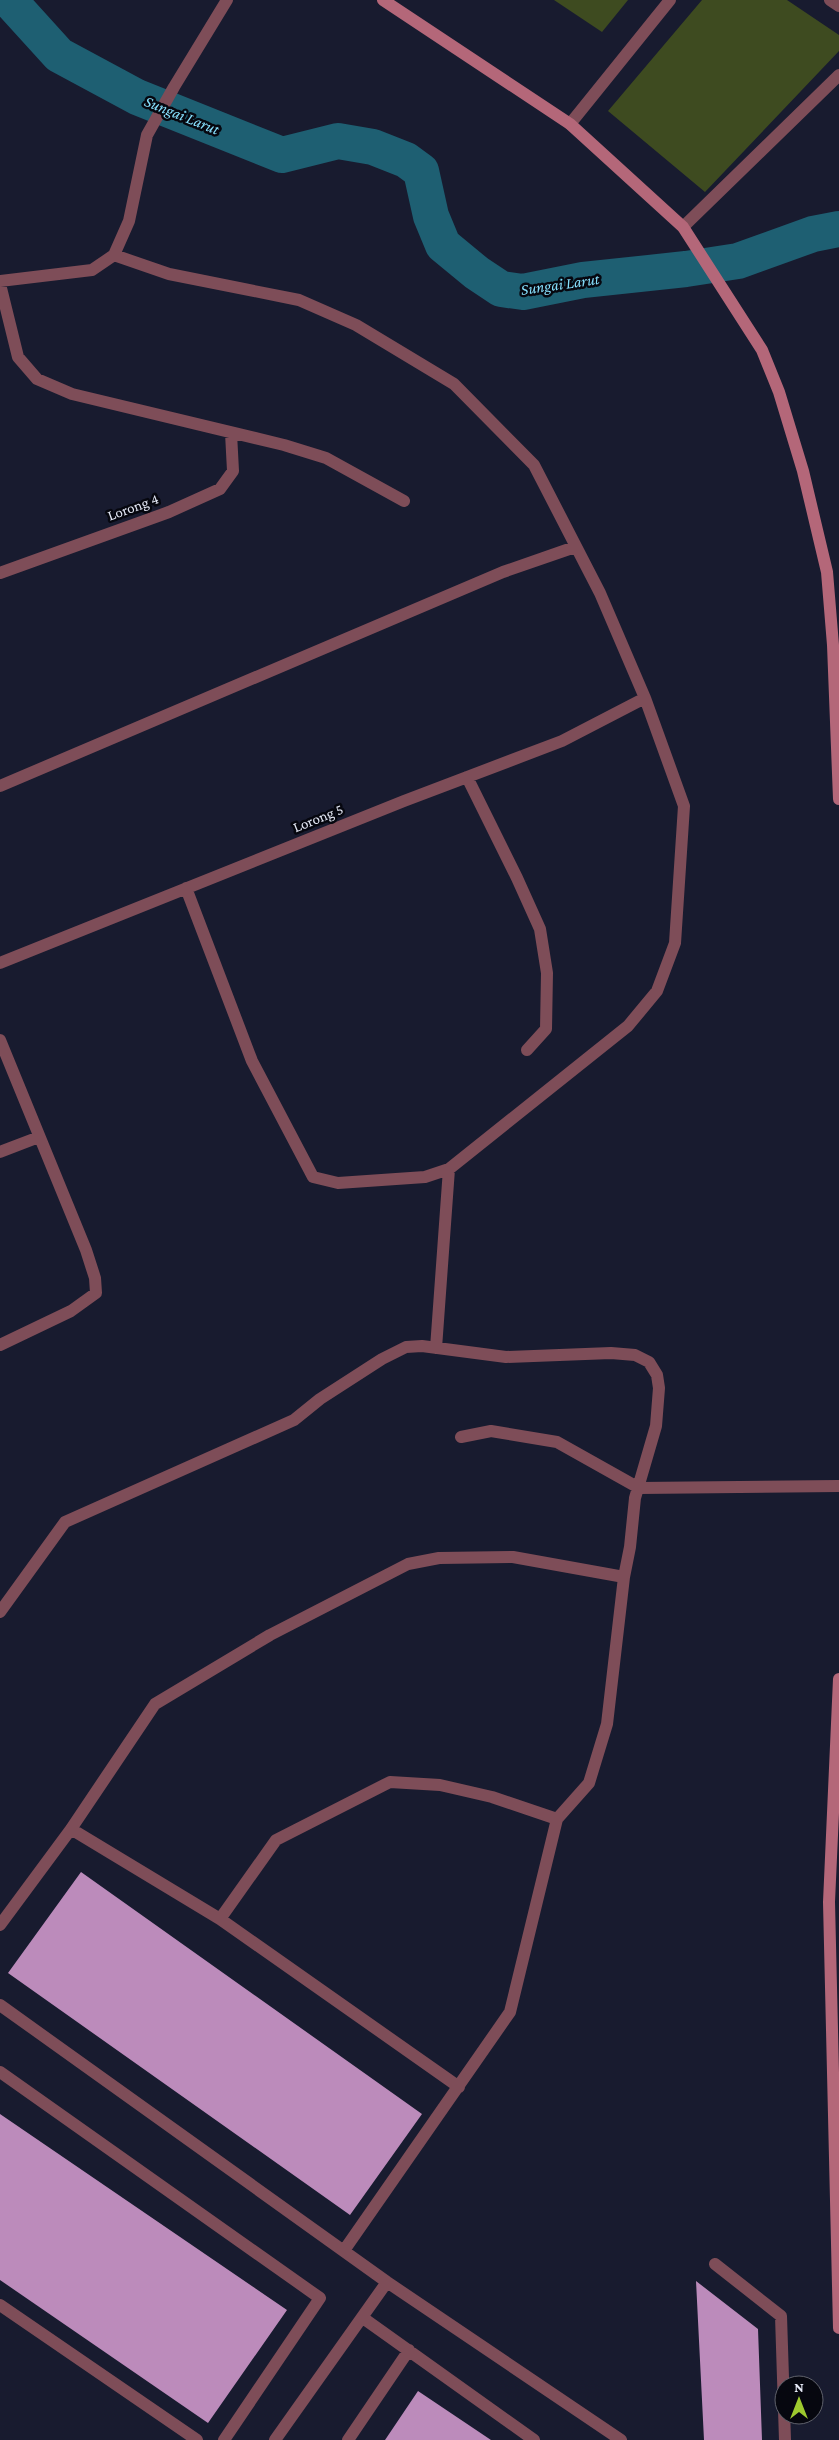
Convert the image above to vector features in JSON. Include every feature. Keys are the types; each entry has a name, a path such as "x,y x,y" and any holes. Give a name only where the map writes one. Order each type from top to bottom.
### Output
{"street":[{"path":"227,0 174,86 147,135 129,221 114,255 92,270 0,283 18,357 37,380 72,394 326,458 404,501"},
{"path":"383,0 570,124 683,227 762,350 779,392 803,471 827,572 836,645 839,799"},
{"path":"570,124 670,0"},
{"path":"830,0 839,6"},
{"path":"683,227 839,75"},
{"path":"114,255 169,274 299,300 356,325 454,384 534,464 600,593 645,698 684,806 675,943 657,991 628,1026 449,1169 425,1177 338,1183 312,1177 252,1061 186,888"},
{"name":"Lorong 4","path":"0,573 169,512 220,490 233,471 231,433"},
{"path":"0,786 503,572 575,547"},
{"name":"Lorong 5","path":"0,963 562,741 645,698"},
{"path":"467,777 518,878 540,929 547,973 546,1029 527,1050"},
{"path":"0,1040 86,1250 95,1278 96,1293 71,1311 0,1345"},
{"path":"0,1152 39,1137"},
{"path":"436,1348 449,1169"},
{"path":"0,1612 65,1522 294,1420 320,1399 382,1359 406,1347 436,1348 506,1358 611,1352 635,1355 648,1362 657,1375 659,1388 656,1426 639,1488 624,1577 607,1724 589,1783 557,1819 510,2012 345,2249"},
{"path":"461,1437 491,1431 557,1442 639,1488 839,1486"},
{"path":"0,1925 71,1829 155,1704 270,1635 408,1564 462,1557 513,1558 624,1577"},
{"path":"839,1679 829,1902 839,2328"},
{"path":"220,1919 276,1840 390,1782 449,1787 492,1797 557,1819"},
{"path":"71,1829 220,1919 459,2087"},
{"path":"0,2005 345,2249 387,2282 621,2440"},
{"path":"0,2072 320,2298 224,2440"},
{"path":"715,2264 781,2316 785,2440"},
{"path":"274,2440 387,2282"},
{"path":"0,2305 196,2440"},
{"path":"363,2318 534,2440"},
{"path":"348,2440 409,2350"}],"green space":[{"path":"554,0 628,0 602,32"},
{"path":"702,0 787,0 839,35 839,51 705,192 608,111"}],"building":[{"path":"81,1872 422,2114 350,2215 8,1973"},
{"path":"0,2114 287,2310 208,2423 0,2280"},
{"path":"696,2281 758,2329 762,2440 704,2440"},
{"path":"418,2391 491,2440 385,2440"}],"waterway":[{"name":"Sungai Larut","path":"9,0 59,55 137,97 282,155 338,141 373,147 406,160 421,171 431,216 443,245 477,273 501,289 523,292 583,280 686,269 738,261 813,234 839,229"}]}
